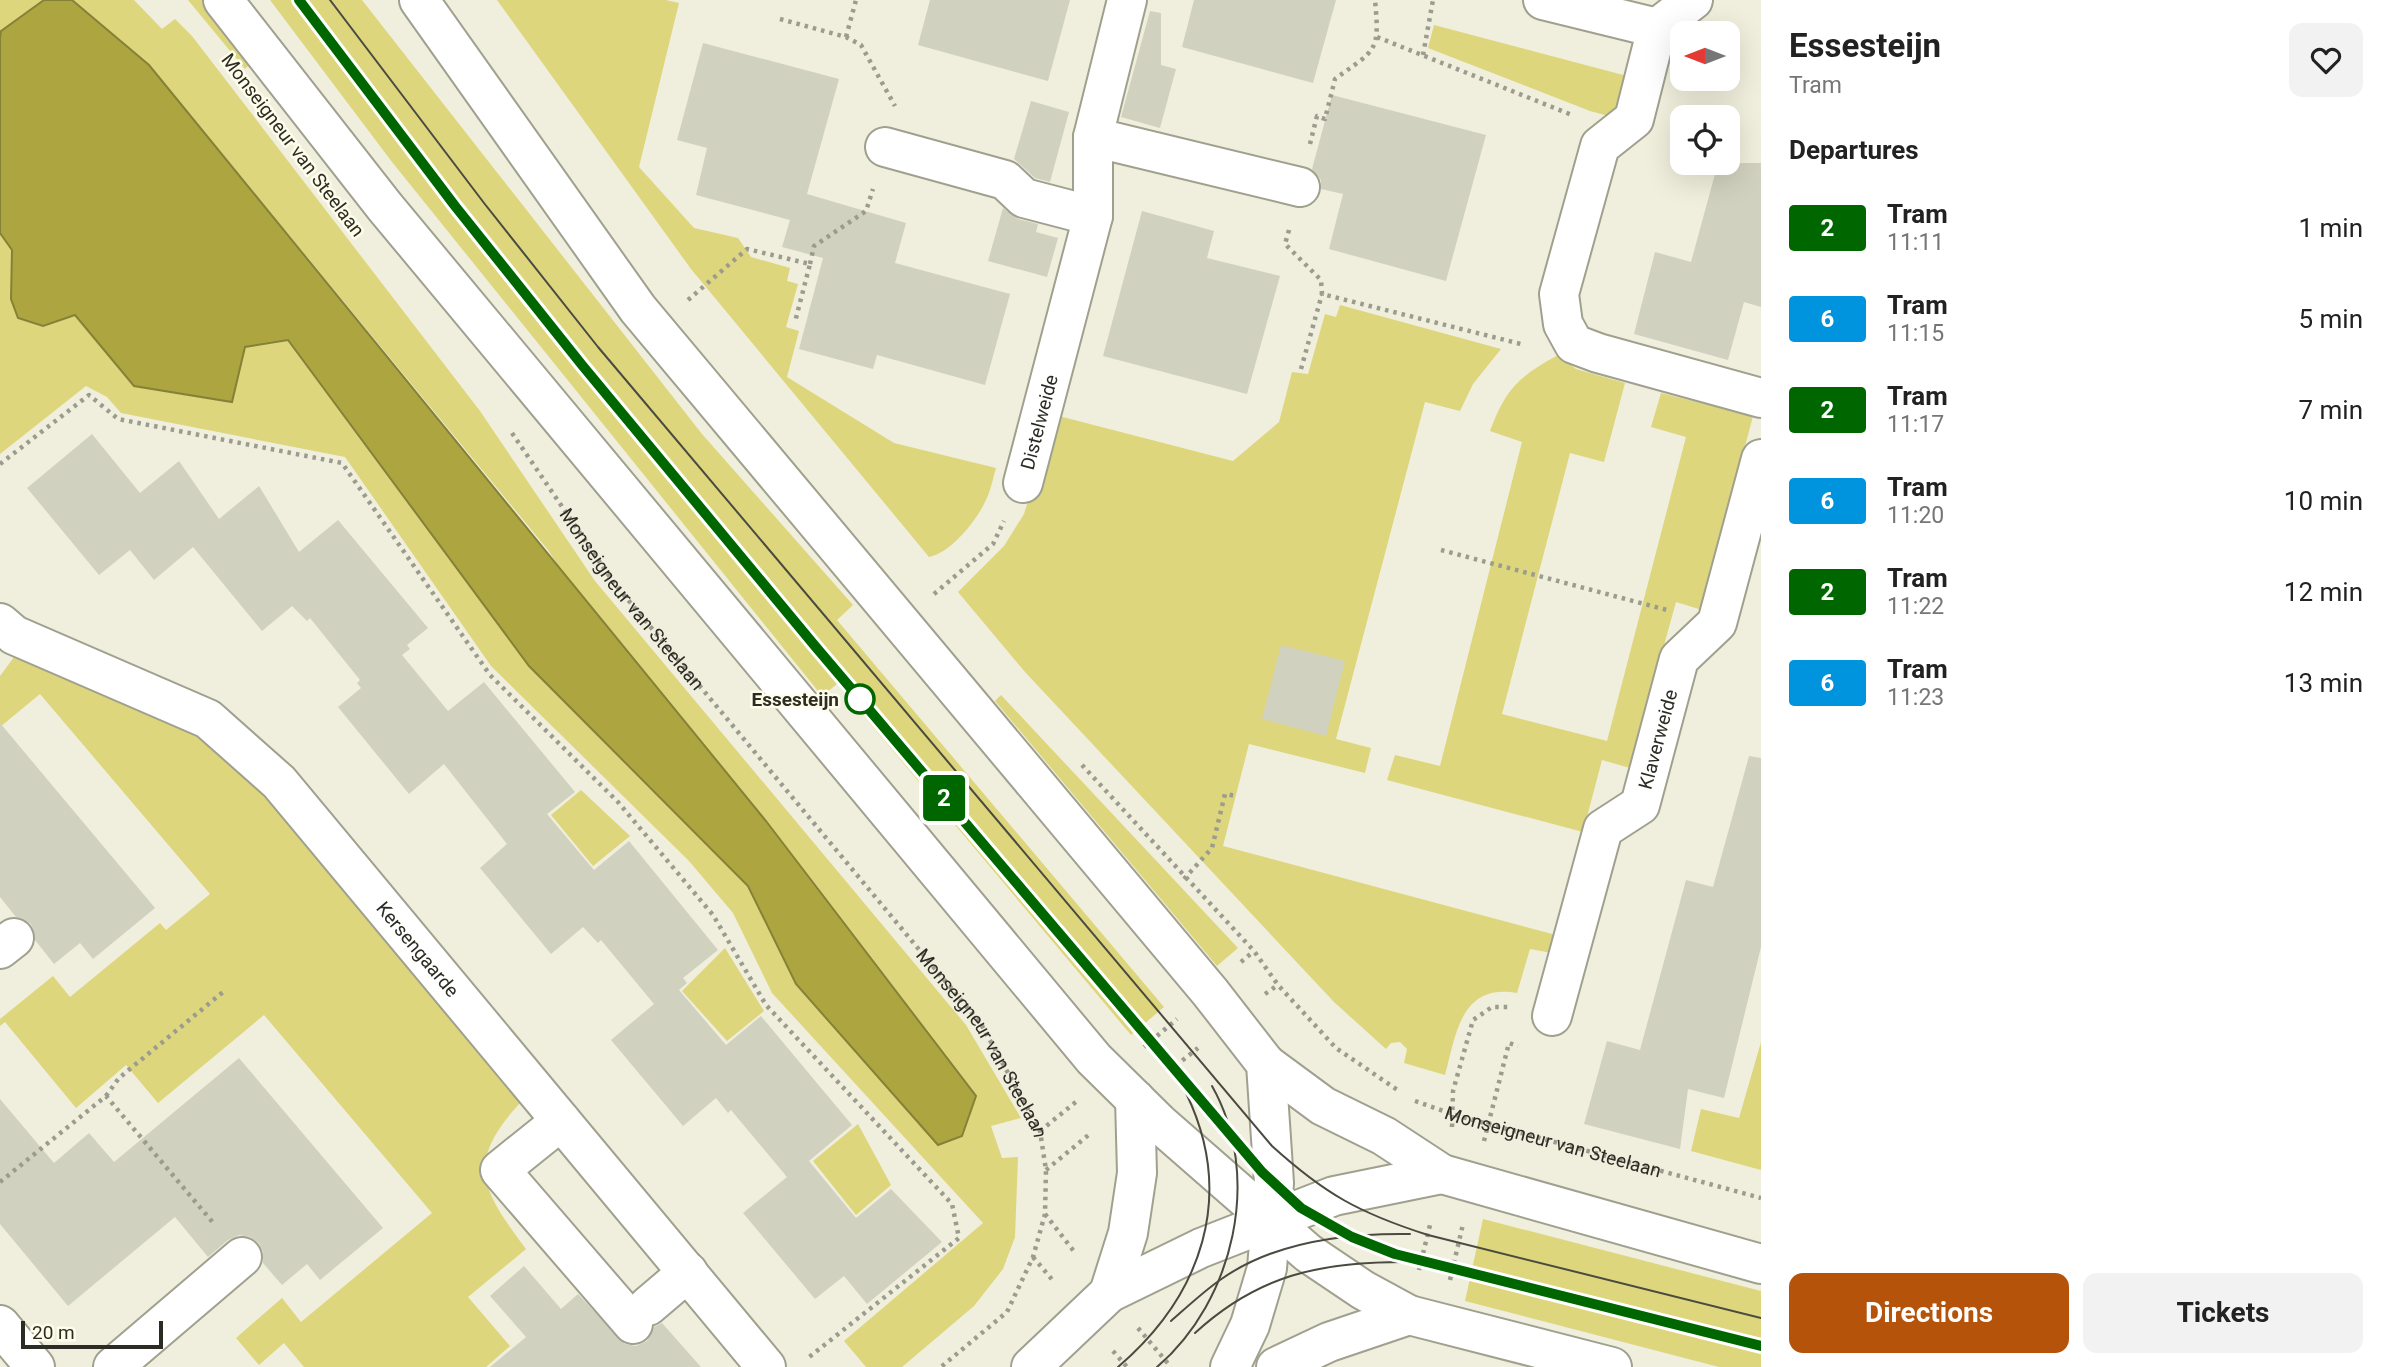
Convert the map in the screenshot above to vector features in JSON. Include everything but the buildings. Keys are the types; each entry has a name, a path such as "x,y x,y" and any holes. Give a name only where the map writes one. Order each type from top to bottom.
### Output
{"main road":[{"name":"Monseigneur van Steelaan","path":"223,0 385,207 1122,1087 1239,1195 1328,1267 1424,1318 1612,1367"},
{"path":"419,0 638,309 1210,992 1266,1064 1323,1106 1384,1136 1458,1178 1761,1264"},
{"name":"Distelweide","path":"1023,483 1093,216 1093,137 1127,0"},
{"path":"1544,0 1657,28"},
{"path":"1693,0 1657,28 1634,119 1600,146 1559,294 1563,324 1574,344 1598,354 1761,398"},
{"path":"1093,137 1300,187"},
{"path":"885,147 1005,180 1024,198 1093,216"},
{"path":"1717,623 1761,459"},
{"name":"Kersengaarde","path":"0,623 14,635 208,719 269,773 688,1272 760,1365"},
{"name":"Klaverweide","path":"1552,1016 1603,830 1640,805 1679,659 1717,623"},
{"path":"1230,1367 1250,1325 1267,1268 1273,1220 1274,1183 1266,1064"},
{"path":"1110,1293 1128,1233 1137,1173 1122,1087"},
{"path":"561,1121 500,1170 640,1315 688,1272"},
{"path":"1031,1367 1110,1293 1201,1248 1334,1196 1458,1178"},
{"path":"113,1367 242,1257"},
{"path":"1276,1367 1329,1342 1424,1318"},
{"path":"0,1325 34,1367"}],"path":[{"path":"846,37 856,0"},
{"path":"1301,369 1322,294 1321,280 1285,244 1317,116 1325,119 1335,79 1373,51 1377,37 1375,0"},
{"path":"1423,55 1433,0"},
{"path":"780,19 846,37 861,45 896,102 866,211 814,246 795,321"},
{"path":"1377,37 1574,116 1624,127"},
{"path":"685,303 747,249 810,264"},
{"path":"1322,294 1530,346"},
{"path":"0,464 89,395 118,419 341,463 490,675 618,802 713,915 766,1005 952,1204 959,1238 805,1360"},
{"name":"Monseigneur van Steelaan","path":"510,430 614,583 982,1024 1040,1131 1046,1170 1045,1214 1032,1257 1007,1312 941,1367"},
{"name":"Distelweide","path":"930,597 993,544 1023,483"},
{"path":"1441,550 1717,623"},
{"path":"1075,758 1184,879 1254,951 1278,985 1336,1048 1400,1092"},
{"path":"1184,879 1212,848 1225,794 1236,796"},
{"path":"1040,1131 1122,1087 1210,992 1254,951"},
{"path":"0,1182 106,1096 119,1078 223,992"},
{"path":"1424,1318 1458,1178 1489,1124 1509,1043 1544,1052 1552,1016"},
{"path":"106,1096 242,1257"},
{"name":"Monseigneur van Steelaan","path":"1411,1099 1489,1124 1761,1198"}],"shaded area":[{"path":"0,0 44,0 2,31 0,38"},
{"path":"44,0 72,0 149,65 766,821 976,1096 962,1136 938,1145 796,984 748,886 529,666 288,340 245,347 232,402 134,386 75,315 43,326 18,318 11,299 12,250 0,233 0,38 1,31"},
{"path":"72,0 134,0 162,29 175,19 192,36 480,411 595,581 966,1025 1021,1118 991,1126 1002,1158 1018,1157 1015,1237 1003,1269 974,1306 902,1367 866,1367 844,1341 983,1223 772,993 733,913 689,861 491,666 345,457 121,413 107,397 86,386 0,454 0,233 12,250 13,266 43,326 75,315 134,386 245,347 288,339 529,666 748,886 796,984 938,1145 548,550 149,65"},
{"path":"188,0 206,0 251,63 245,69"},
{"path":"270,0 362,0 702,434 853,605 837,620 1164,1007 1131,1035 837,684 822,696 392,162"},
{"path":"497,0 666,0 679,3 639,167 694,228 738,238 751,257 790,268 787,281 798,284 786,327 799,331 787,377 894,443 996,468 982,508 970,526 946,549 929,557 691,269"},
{"path":"1434,25 1627,76 1616,118 1590,111 1428,48"},
{"path":"1340,305 1501,349 1473,384 1460,411 1425,402 1336,739 1371,748 1365,773 1249,744 1223,846 1556,935 1552,953 1530,949 1517,993 1498,992 1484,996 1464,1015 1445,1075 1404,1063 1407,1049 1400,1042 1391,1043 1386,1049 1334,1002 1025,672 958,592 1004,546 1024,514 1055,415 1233,461 1279,422 1292,372 1308,374 1325,314 1336,317"},
{"path":"1558,355 1576,369 1625,383 1604,462 1570,453 1502,714 1607,741 1686,437 1651,427 1661,393 1753,416 1702,610 1676,602 1630,768 1602,760 1583,832 1387,780 1395,755 1440,766 1522,442 1490,431 1502,404 1515,386 1533,370"},
{"path":"17,653 197,735 225,753 250,776 521,1102 503,1123 486,1160 490,1193 526,1249 468,1297 510,1346 486,1367 304,1367 284,1343 259,1365 236,1338 282,1298 301,1322 432,1213 264,1015 158,1103 126,1065 76,1108 5,1022 0,1026 0,1019 53,976 70,997 160,923 166,930 210,894 40,694 0,727 0,676"},
{"path":"1001,695 1238,948 1217,966 995,701"},
{"path":"581,790 630,836 593,866 551,815"},
{"path":"725,948 764,1011 727,1041 682,991"},
{"path":"1761,1042 1761,1170 1691,1151 1701,1109 1739,1118"},
{"path":"858,1124 891,1185 856,1215 813,1161"},
{"path":"1483,1219 1761,1291 1761,1367 1719,1367 1465,1301"}],"tram line":[{"name":"2","path":"299,0 455,206 582,365 815,646 1174,1068 1243,1154 1301,1208 1352,1237 1395,1254 1761,1346"},
{"path":"300,0 466,217 637,430 988,850 1174,1067 1242,1153 1275,1186 1332,1225 1395,1254 1761,1346"},
{"path":"330,0 484,203 598,347 1272,1146 1326,1189 1362,1210 1404,1227 1761,1318"},
{"path":"1157,1367 1184,1340 1205,1308 1222,1273 1232,1236 1237,1197 1236,1159 1227,1121 1212,1086"},
{"path":"1118,1367 1147,1339 1171,1308 1190,1276 1202,1242 1209,1206 1208,1169 1201,1131 1186,1093"},
{"path":"1171,1321 1220,1280 1241,1267 1287,1248 1361,1235 1410,1234"},
{"path":"1195,1333 1242,1297 1292,1276 1345,1265 1404,1262"}],"place":[{"name":"Essesteijn","path":"860,699"}]}
